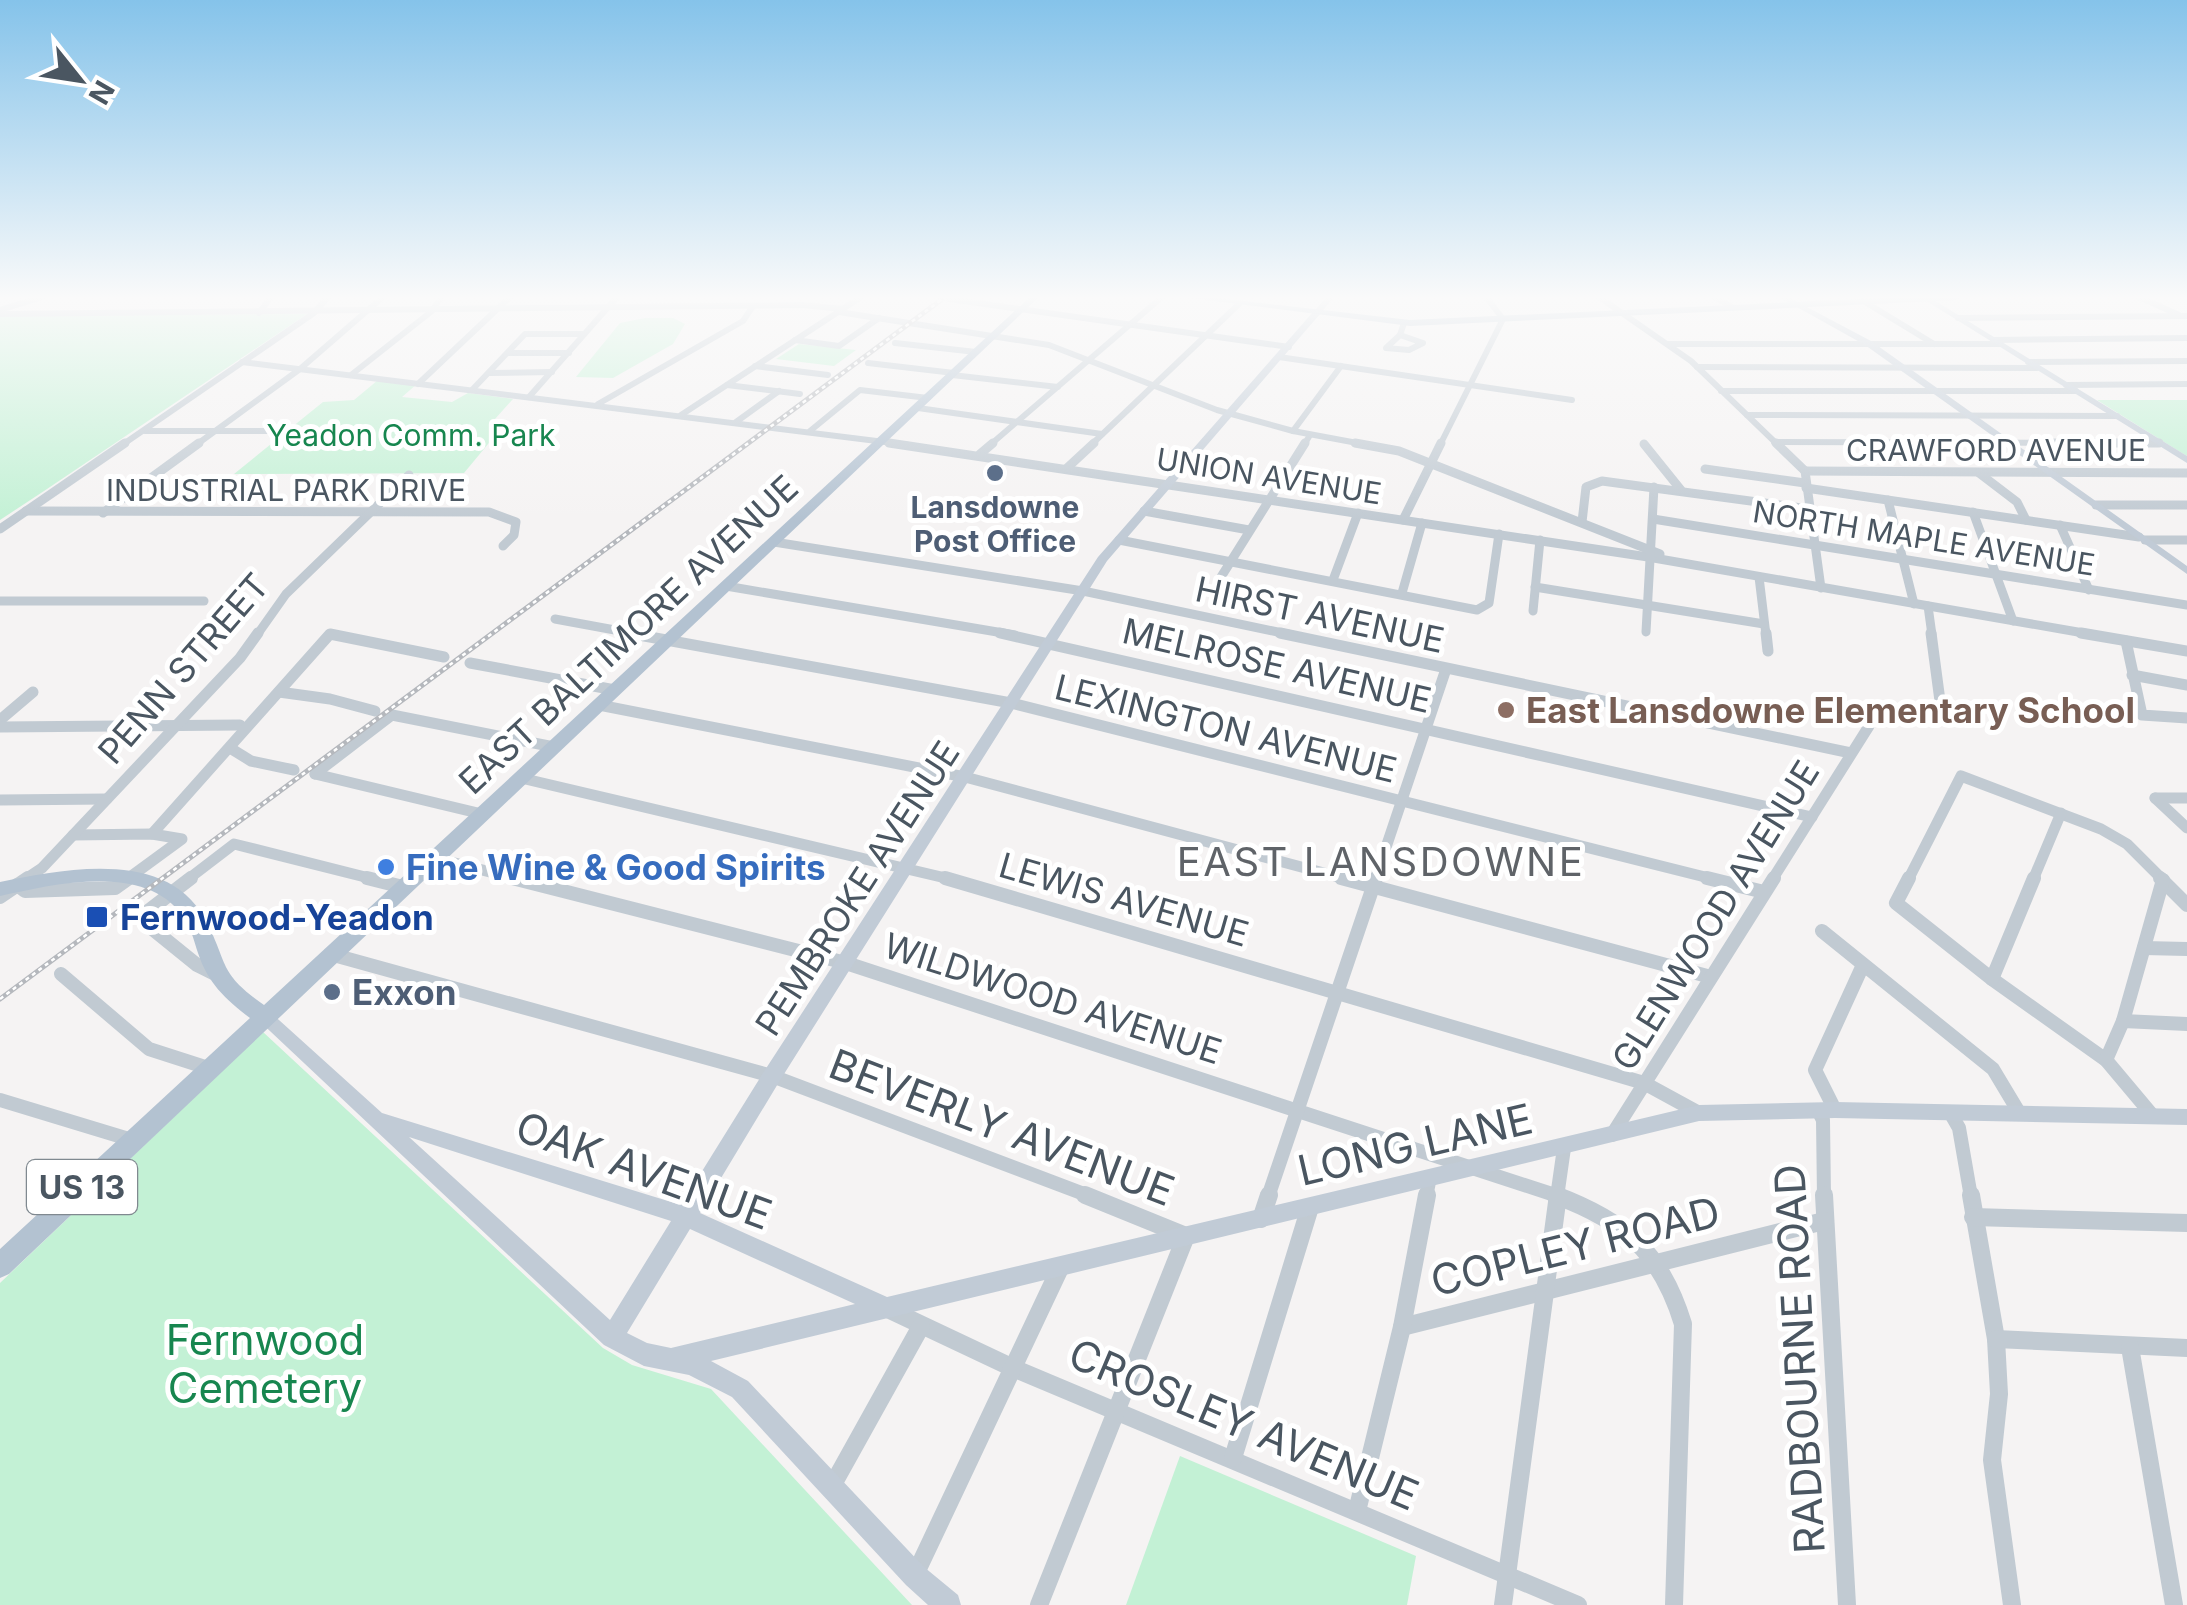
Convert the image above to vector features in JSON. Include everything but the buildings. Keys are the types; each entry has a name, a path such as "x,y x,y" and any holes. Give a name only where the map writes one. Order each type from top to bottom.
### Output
{"main road":[{"name":"EAST BALTIMORE AVENUE","path":"264,1016 955,372"},
{"path":"9,887 65,877 117,877 152,885 178,898 196,922 217,974 228,988 264,1016"},
{"name":"US 13","path":"0,1266 264,1016"}],"street":[{"path":"0,529 228,372"},
{"path":"103,513 296,372"},
{"name":"UNION AVENUE","path":"325,372 883,440 1650,554"},
{"path":"351,375 355,372"},
{"path":"418,384 431,372"},
{"path":"472,390 490,373 552,372"},
{"path":"529,397 552,372"},
{"path":"597,405 655,372"},
{"path":"681,415 746,372"},
{"path":"809,372 828,374"},
{"path":"937,372 1058,387"},
{"path":"980,454 1075,372"},
{"path":"1118,372 1229,413 1292,431 1400,451 1582,522 1650,554 1701,568 2187,651"},
{"path":"1067,468 1167,372"},
{"name":"PEMBROKE AVENUE","path":"612,1337 772,1076 1083,590 1119,540 1266,372"},
{"path":"1292,431 1337,372"},
{"path":"1381,372 1572,400"},
{"path":"1402,520 1477,372"},
{"path":"1702,372 1804,470 1821,588"},
{"path":"1909,372 2185,567"},
{"path":"2044,372 2187,460"},
{"path":"1722,391 1936,391 2187,384"},
{"path":"727,385 800,394"},
{"path":"810,431 860,390 1017,422 1102,434"},
{"path":"736,422 780,391"},
{"path":"1747,415 2116,416"},
{"path":"143,431 281,431"},
{"path":"1221,577 1310,435"},
{"path":"1774,442 2160,443"},
{"path":"1644,444 1682,490"},
{"path":"1706,469 2142,538 2187,540"},
{"name":"CRAWFORD AVENUE","path":"1804,470 2187,473"},
{"path":"1595,472 1602,481"},
{"path":"1979,473 2020,506 2026,520"},
{"name":"PENN STREET","path":"0,897 9,887 40,870 240,658 286,594 409,476"},
{"path":"1582,522 1586,487 1602,481 1809,509"},
{"path":"1646,632 1653,520 1651,487"},
{"path":"1888,500 1914,604"},
{"path":"2096,505 2187,505"},
{"path":"1144,511 1248,530"},
{"name":"INDUSTRIAL PARK DRIVE","path":"26,512 502,514 516,522 516,529 503,546"},
{"path":"1972,512 2014,620"},
{"path":"1333,580 1358,513"},
{"name":"NORTH MAPLE AVENUE","path":"1653,520 2187,605"},
{"path":"1402,594 1422,522"},
{"path":"2060,525 2089,590"},
{"path":"1119,540 1482,609 1489,602 1499,534"},
{"path":"1533,611 1540,540"},
{"name":"HIRST AVENUE","path":"774,542 1083,590 1851,754"},
{"path":"1759,578 1768,651"},
{"name":"MELROSE AVENUE","path":"726,586 1050,641 1812,816"},
{"path":"1535,587 1764,624"},
{"path":"0,601 204,601"},
{"path":"1928,606 1942,716"},
{"name":"LEXINGTON AVENUE","path":"556,618 1011,702 1764,892"},
{"path":"152,834 330,634 444,657"},
{"path":"2126,640 2142,715 2187,718"},
{"path":"470,664 616,690"},
{"path":"1261,1219 1446,669"},
{"path":"2132,675 2187,685"},
{"path":"0,724 32,692"},
{"path":"279,692 330,699 375,711"},
{"path":"600,704 965,777 1711,977"},
{"path":"316,774 392,716 554,748"},
{"path":"0,724 240,724"},
{"name":"GLENWOOD AVENUE","path":"1612,1135 1869,726"},
{"path":"230,748 251,761 294,770"},
{"path":"316,774 482,814"},
{"path":"2153,1116 2106,1060 1992,979 1896,903 1961,776 2061,812 2127,844 2187,905"},
{"name":"LEWIS AVENUE","path":"521,778 905,866 1644,1083 1698,1113"},
{"path":"2187,798 2155,798 2187,828"},
{"path":"0,800 107,799"},
{"path":"1992,979 2061,812"},
{"path":"9,887 25,891 109,889 153,863 182,839 152,834 73,835"},
{"path":"217,974 198,966 139,917 234,844 403,887"},
{"name":"WILDWOOD AVENUE","path":"435,858 846,963 1298,1109 1557,1195 1611,1220 1658,1260"},
{"path":"2106,1060 2124,1021 2163,880"},
{"path":"1822,930 1993,1069 2020,1114"},
{"path":"2144,948 2187,948"},
{"name":"BEVERLY AVENUE","path":"330,954 772,1076 1164,1224 1186,1236"},
{"name":"RADBOURNE ROAD","path":"1847,1605 1824,1220 1823,1120 1827,1110 1815,1070 1863,966"},
{"path":"61,974 149,1049 208,1068"},
{"path":"264,1016 612,1337 644,1354 710,1372 740,1389 915,1576 948,1605"},
{"path":"2124,1021 2187,1024"},
{"path":"0,1100 132,1140"},
{"name":"LONG LANE","path":"672,1359 1698,1113 1827,1110 2187,1117"},
{"path":"1952,1114 1959,1128 1996,1339 2000,1394 1992,1460 2012,1605"},
{"name":"OAK AVENUE","path":"375,1119 686,1216 883,1306"},
{"path":"1502,1605 1564,1148"},
{"path":"1357,1511 1402,1326 1430,1177"},
{"path":"1232,1458 1310,1207"},
{"path":"1973,1217 2187,1223"},
{"name":"COPLEY ROAD","path":"1402,1326 1824,1220"},
{"path":"1039,1605 1186,1236"},
{"path":"1658,1260 1680,1310 1685,1349 1674,1605"},
{"path":"915,1576 1063,1263"},
{"name":"CROSLEY AVENUE","path":"883,1306 1014,1368 1578,1605"},
{"path":"832,1486 921,1326"},
{"path":"1996,1339 2187,1348"},
{"path":"2130,1347 2174,1605"}],"green space":[{"path":"0,372 221,372 44,491 0,520"},
{"path":"580,372 624,372 613,378 576,377"},
{"name":"Yeadon Comm. Park","path":"378,380 417,384 402,397 452,402 468,393 513,399 495,419 508,420 464,473 234,474 323,402 354,400"},
{"path":"2097,400 2187,400 2187,456 2177,450"},
{"name":"Fernwood Cemetery","path":"263,1032 603,1348 632,1365 711,1389 912,1605 0,1605 0,1283"},
{"path":"1180,1456 1416,1556 1407,1605 1126,1605"}],"railway":[{"path":"0,999 844,372"}],"place":[{"name":"Lansdowne Post Office","path":"995,473"},
{"name":"East Lansdowne Elementary School","path":"1506,710"},
{"name":"Fine Wine & Good Spirits","path":"386,867"},
{"name":"Fernwood-Yeadon","path":"97,917"},
{"name":"Exxon","path":"332,992"}],"district":[{"name":"EAST LANSDOWNE","path":"1381,861"}]}
